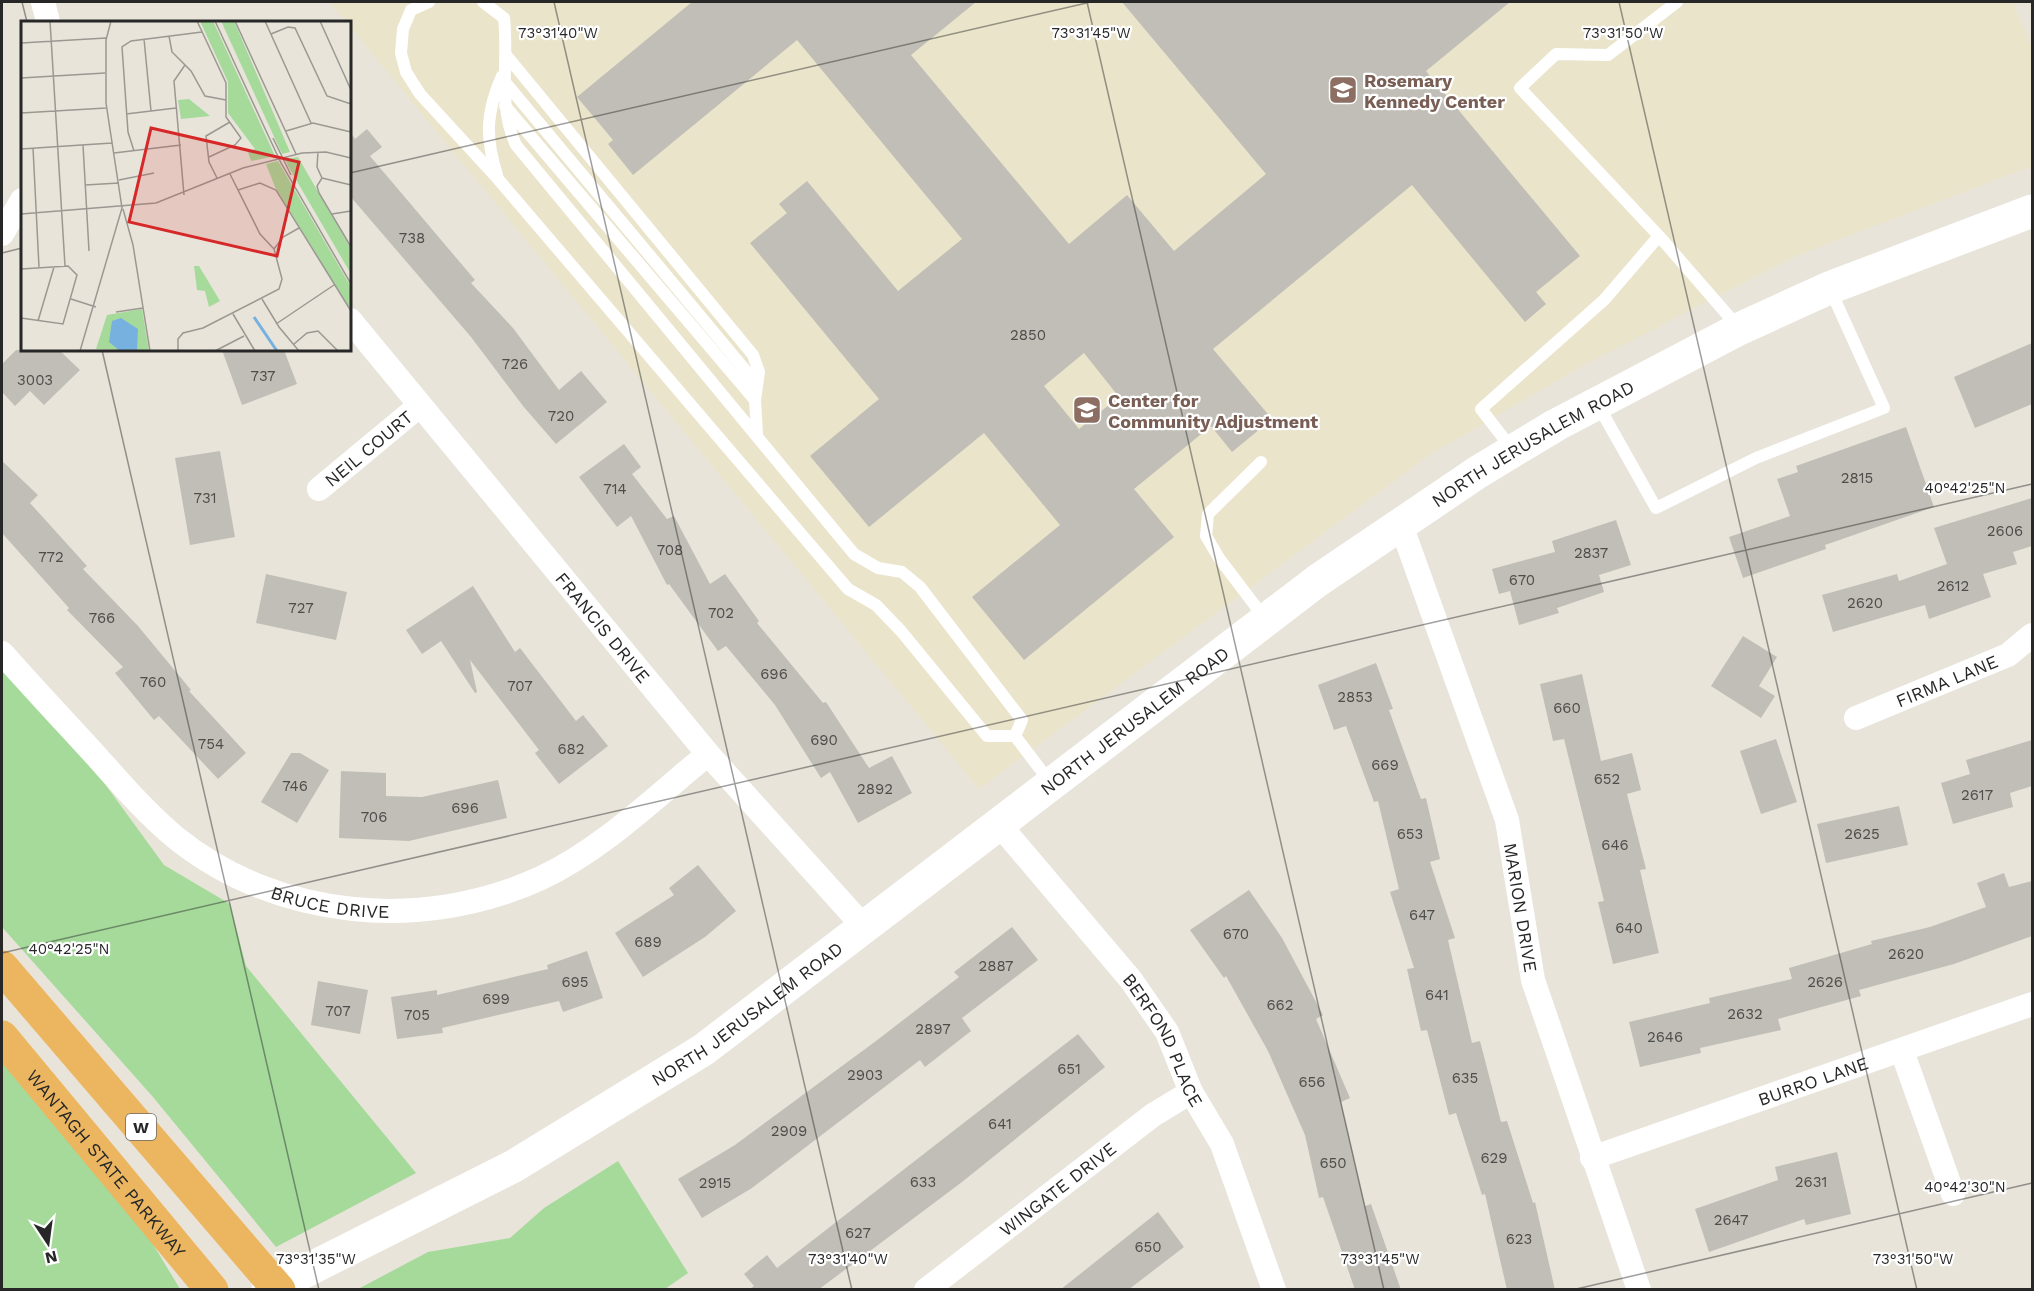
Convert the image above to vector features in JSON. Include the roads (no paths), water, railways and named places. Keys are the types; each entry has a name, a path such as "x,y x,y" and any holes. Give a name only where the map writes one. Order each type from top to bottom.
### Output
{"highway":[{"name":"W","path":"2,967 279,1290"},
{"name":"WANTAGH STATE PARKWAY","path":"2,1037 212,1290"}],"main road":[{"name":"NORTH JERUSALEM ROAD","path":"268,1290 514,1166 703,1050 1317,581 1513,451 1739,329 1829,288 2032,212"}],"street":[{"path":"43,2 48,21"},
{"path":"2,234 21,202"},
{"name":"FRANCIS DRIVE","path":"351,321 708,754 864,927"},
{"name":"NEIL COURT","path":"319,489 419,406"},
{"name":"MARION DRIVE","path":"1401,525 1507,820 1533,980 1639,1290"},
{"name":"FIRMA LANE","path":"1856,718 1972,672 2008,655 2032,635"},
{"name":"BRUCE DRIVE","path":"2,653 142,807 177,838 213,863 263,889 322,905 373,911 439,909 496,896 542,877 592,848 708,754"},
{"name":"BERFOND PLACE","path":"998,823 1131,980 1167,1032 1191,1092 1222,1144 1274,1290"},
{"name":"BURRO LANE","path":"1592,1158 1902,1052 2032,1004"},
{"path":"1902,1052 1953,1194"},
{"name":"WINGATE DRIVE","path":"926,1290 1153,1115 1191,1092"}],"lane":[{"path":"429,2 411,10 403,29 401,53 406,72 420,94 498,179 849,589 876,605 901,631 987,736 1015,736"},
{"path":"483,2 504,18 508,129 516,145 854,554 878,568 902,572 920,587 1022,720 1015,736"},
{"path":"1677,2 1608,55 1556,54 1520,88 1659,236 1739,329"},
{"path":"506,55 753,355 759,372 754,400 757,434"},
{"path":"498,179 489,132 490,102 505,69"},
{"path":"505,82 757,384"},
{"path":"506,106 754,400"},
{"path":"1513,451 1481,409 1604,300 1659,236"},
{"path":"1597,404 1656,508 1756,458 1884,408 1829,288"},
{"path":"1261,462 1208,514 1206,536 1218,558 1267,620"},
{"path":"1015,736 1050,783"}],"place":[{"name":"Rosemary Kennedy Center","path":"1343,90"},
{"name":"Center for Community Adjustment","path":"1087,410"}]}
